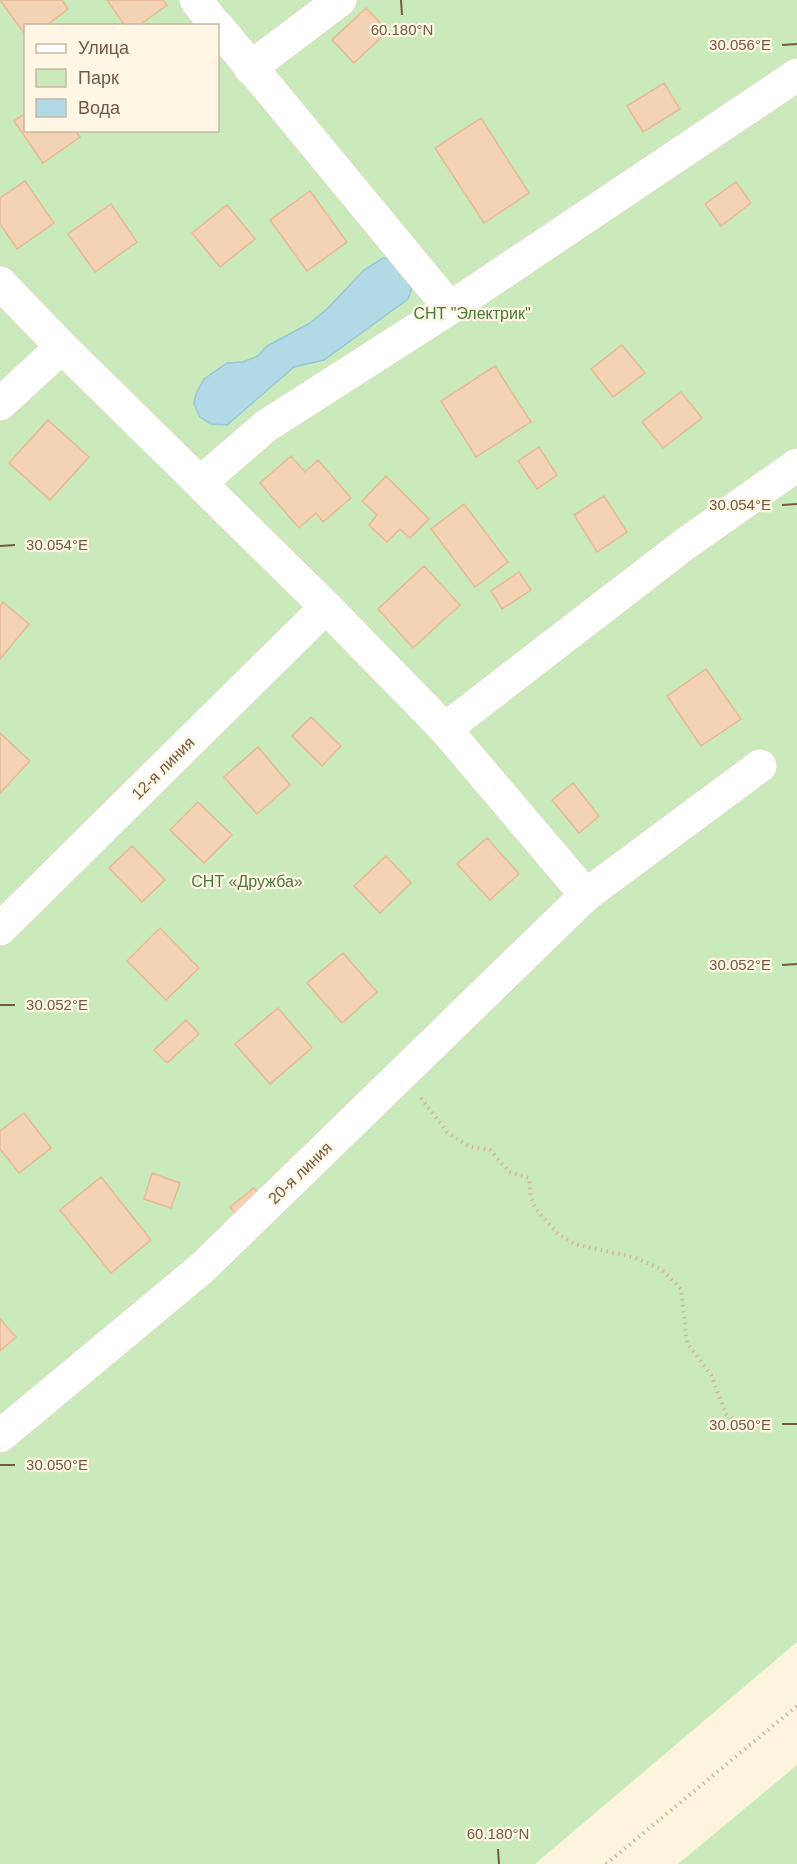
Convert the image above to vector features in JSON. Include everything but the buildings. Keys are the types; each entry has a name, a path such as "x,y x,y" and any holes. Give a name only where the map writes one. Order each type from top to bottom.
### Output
{"street":[{"path":"196,0 215,24"},
{"path":"250,68 340,0"},
{"path":"219,29 450,308"},
{"path":"200,483 266,426 450,308 797,75"},
{"path":"0,283 326,607 445,729 586,896"},
{"path":"0,404 62,347"},
{"path":"445,729 685,544 797,465"},
{"name":"12-я линия","path":"0,929 326,607"},
{"name":"20-я линия","path":"0,1436 202,1268 586,896 760,766"}],"path":[{"path":"403,1073 447,1132 470,1147 490,1150 509,1172 529,1178 531,1198 536,1209 558,1234 574,1244 633,1257 661,1269 681,1289 687,1343 711,1375 726,1414 736,1421"},
{"path":"606,1864 797,1706"}],"green space":[{"path":"0,0 797,0 797,1642 535,1864 0,1864"},
{"path":"797,1765 797,1864 678,1864"}],"water":[{"path":"383,258 393,259 412,288 408,299 324,360 294,367 227,425 211,424 200,417 194,404 196,394 204,379 227,363 243,362 258,356 267,346 310,323 328,308 364,270"}],"park label":[{"name":"СНТ \"Электрик\"","path":"472,313"},
{"name":"СНТ «Дружба»","path":"247,881"}]}
